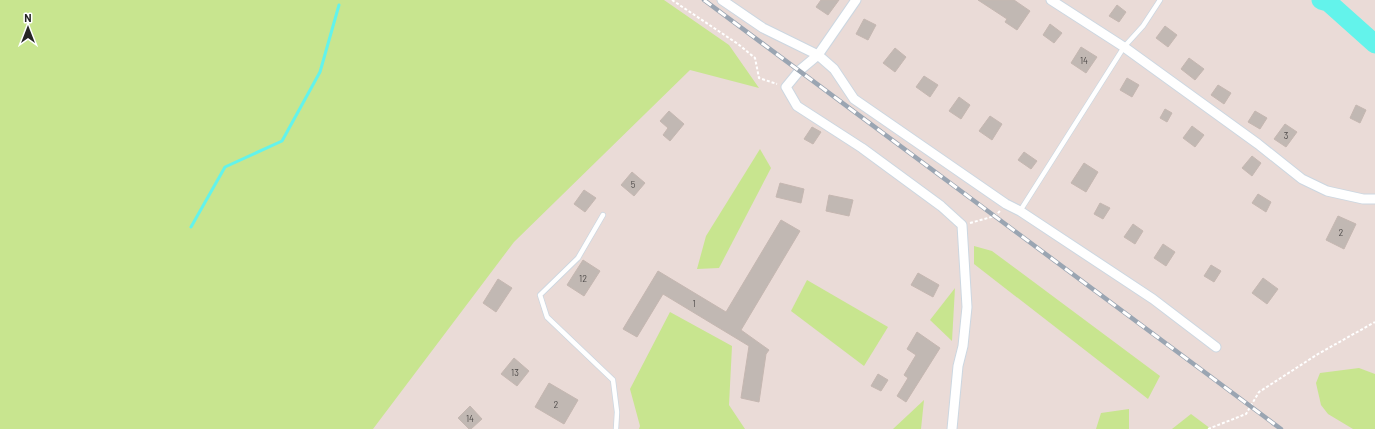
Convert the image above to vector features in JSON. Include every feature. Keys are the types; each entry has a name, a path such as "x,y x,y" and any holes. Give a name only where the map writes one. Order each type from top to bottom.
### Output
{"street":[{"path":"722,0 763,28 818,55 834,69 854,99 1006,204 1020,211 1153,299 1216,347"},
{"path":"856,0 818,55 800,70 786,87 797,106 874,157 941,206 962,225 968,307 963,346 958,366 952,429"},
{"path":"1051,0 1124,47 1252,140 1302,179 1327,191 1363,200 1375,199"}],"lane":[{"path":"1020,211 1124,47 1143,26 1160,0"},
{"path":"603,215 578,258 540,295 547,317 613,380 617,412 616,429"}],"path":[{"path":"672,0 738,44 755,58 759,78 786,87"},
{"path":"962,225 995,216 1006,204"},
{"path":"1208,429 1246,414 1258,392 1318,354 1375,322"}],"green space":[{"path":"0,0 664,0 729,45 759,88 690,70 514,242 373,429 0,429"},
{"path":"760,149 771,168 719,268 697,269 706,236"},
{"path":"974,246 992,251 1160,376 1148,399 974,264"},
{"path":"807,280 888,327 864,366 791,311"},
{"path":"955,288 952,341 930,320"},
{"path":"670,312 732,346 729,405 745,429 639,429 640,426 630,389"},
{"path":"1359,368 1375,374 1375,429 1353,429 1328,414 1321,405 1316,383 1320,373"},
{"path":"924,400 921,429 893,429"},
{"path":"1129,409 1129,429 1096,429 1101,413"},
{"path":"1191,414 1211,429 1172,429"}],"building":[{"path":"821,0 839,0 828,15 816,7"},
{"path":"978,0 1014,0 1030,11 1017,30 1005,22 1007,19"},
{"path":"1117,5 1126,12 1119,22 1109,16"},
{"path":"864,19 876,25 868,40 856,34"},
{"path":"1050,24 1062,33 1054,43 1043,35"},
{"path":"1165,26 1177,35 1168,47 1156,38"},
{"path":"1081,47 1097,57 1086,73 1071,63"},
{"path":"895,48 906,57 895,72 883,63"},
{"path":"1189,58 1204,69 1195,80 1181,69"},
{"path":"924,76 938,85 930,97 916,87"},
{"path":"1127,78 1139,85 1132,97 1120,90"},
{"path":"1218,85 1231,93 1224,104 1211,95"},
{"path":"959,97 970,105 961,119 949,111"},
{"path":"1356,105 1366,110 1360,123 1350,118"},
{"path":"1165,109 1172,113 1167,122 1160,118"},
{"path":"669,111 684,124 670,141 663,135 668,128 660,121"},
{"path":"1255,111 1267,118 1260,129 1248,122"},
{"path":"990,116 1002,124 992,140 979,131"},
{"path":"1285,124 1297,132 1286,147 1274,139"},
{"path":"1192,126 1204,135 1195,147 1183,138"},
{"path":"812,127 821,132 813,144 804,139"},
{"path":"1024,152 1037,161 1031,169 1018,160"},
{"path":"1252,156 1261,163 1252,176 1242,168"},
{"path":"1084,163 1098,172 1086,192 1071,183"},
{"path":"632,172 645,183 634,196 621,185"},
{"path":"780,183 804,189 801,203 776,197"},
{"path":"584,190 596,198 585,212 574,204"},
{"path":"1258,194 1271,202 1266,212 1252,203"},
{"path":"829,195 853,200 849,216 826,211"},
{"path":"1100,203 1110,208 1103,219 1094,214"},
{"path":"1338,216 1356,224 1344,249 1326,240"},
{"path":"781,220 800,231 741,330 769,350 766,354 759,402 741,398 749,346 663,294 637,337 623,329 658,271 726,312"},
{"path":"1133,224 1143,231 1135,244 1124,237"},
{"path":"1163,244 1175,252 1166,266 1154,258"},
{"path":"583,260 600,271 584,296 567,285"},
{"path":"1211,265 1221,271 1214,282 1204,276"},
{"path":"918,273 939,285 933,297 911,285"},
{"path":"1263,278 1278,289 1267,304 1252,293"},
{"path":"498,279 512,288 496,312 483,303"},
{"path":"917,332 940,348 906,402 897,396 908,378 904,375 916,355 907,349"},
{"path":"514,358 529,371 517,386 501,374"},
{"path":"878,374 888,380 881,391 871,386"},
{"path":"549,383 578,400 564,424 535,407"},
{"path":"470,406 482,419 471,429 469,429 458,418"}],"waterway":[{"path":"1321,0 1328,2 1375,44"},
{"path":"191,227 225,167 282,141 320,72 339,5"}],"railway":[{"path":"704,0 1281,429"}]}
